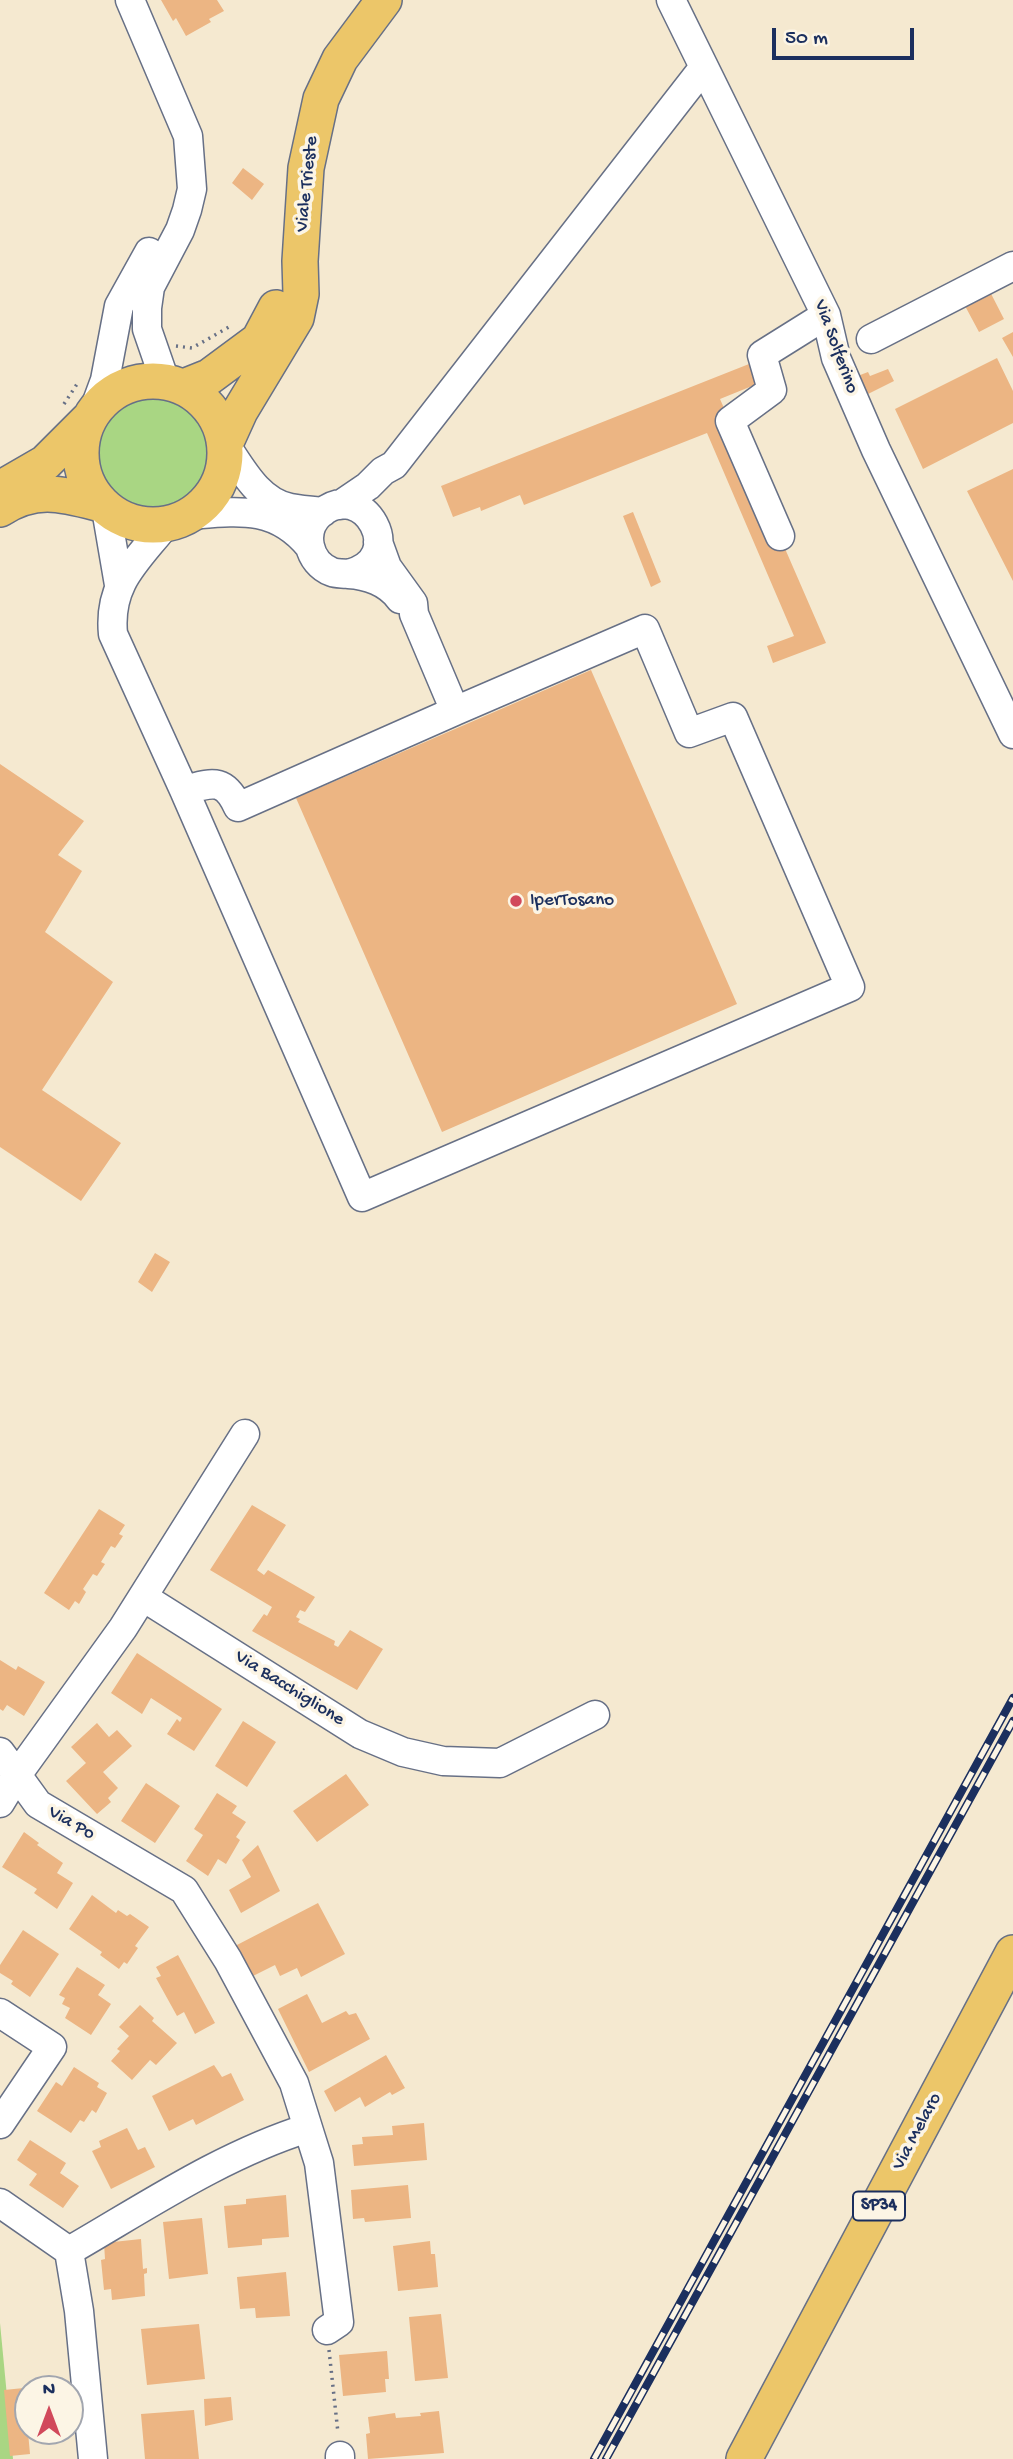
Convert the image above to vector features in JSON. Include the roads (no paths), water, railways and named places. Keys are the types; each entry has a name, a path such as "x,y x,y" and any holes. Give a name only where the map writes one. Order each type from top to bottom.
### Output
{"main road":[{"name":"Viale Trieste","path":"178,520 202,507 216,488 224,466 225,444 240,411 296,318 301,294 300,261 306,168 321,99 340,59 384,0"},
{"name":"Viale Trieste","path":"0,489 45,463 105,398 118,389 133,383 174,384 209,377 259,340 300,261"},
{"path":"174,384 196,395 216,416 225,444"},
{"path":"91,415 82,437 80,455 83,473 90,489 103,507"},
{"path":"0,509 14,500 32,494 64,494 103,507 136,524 149,526 178,520"},
{"name":"Via Melaro","path":"744,2459 1013,1953"}],"street":[{"path":"130,0 171,92 188,141 192,189 187,210 180,230 150,287 147,308 147,329 174,384"},
{"name":"Via Solferino","path":"671,0 826,316 836,358 876,450 1013,734"},
{"path":"310,547 310,531 317,517 394,465 704,67"},
{"path":"91,415 105,380 118,306 172,206 188,141"},
{"path":"871,340 1013,266"},
{"path":"780,536 730,421 772,390 762,355 826,316"},
{"path":"225,444 248,478 268,499 288,508 358,508 375,531 387,567 413,603 414,614 455,711"},
{"path":"348,574 363,569 377,550 375,531 378,496 392,475 394,465"},
{"path":"103,507 119,585"},
{"path":"184,790 206,785 224,786 229,789 238,807 645,629 689,733 733,717 850,987 362,1196 113,634 113,606 119,585 178,520 234,512 264,514 298,533 324,568 381,582 414,614"},
{"path":"0,1803 143,1597 245,1434"},
{"name":"Via Bacchiglione","path":"143,1597 360,1734 403,1752 443,1761 500,1763 595,1715"},
{"name":"Via Po","path":"0,1752 38,1804 184,1890 228,1960 294,2083 319,2164 339,2322 327,2330"},
{"path":"0,2013 52,2047 0,2124"},
{"path":"69,2251 209,2169 274,2139 308,2128"},
{"path":"2,2210 69,2251 79,2311 93,2459"}],"railway":[{"path":"594,2459 1013,1698"},
{"path":"606,2459 1013,1721"}],"place":[{"name":"IperTosano","path":"516,901"}]}
